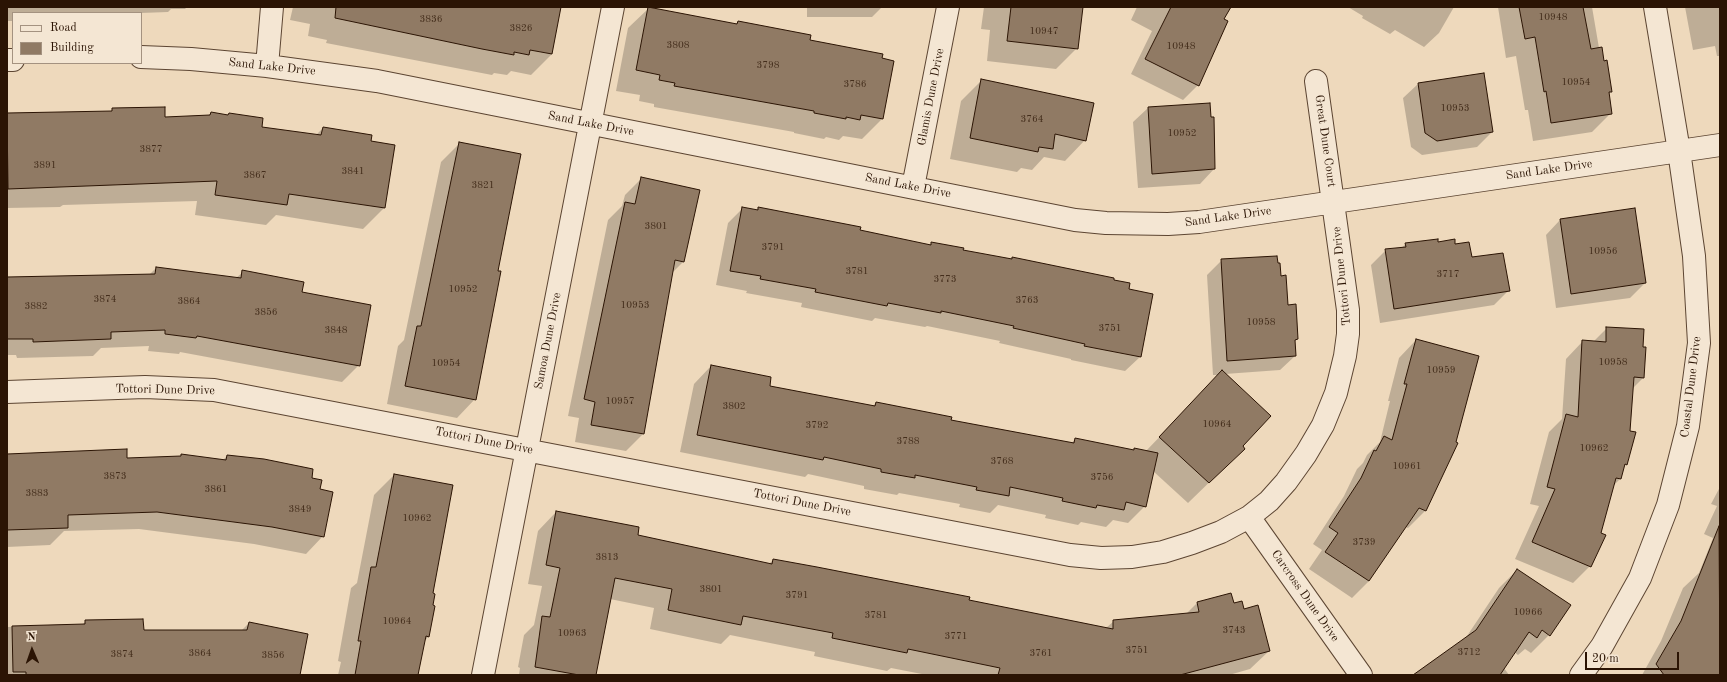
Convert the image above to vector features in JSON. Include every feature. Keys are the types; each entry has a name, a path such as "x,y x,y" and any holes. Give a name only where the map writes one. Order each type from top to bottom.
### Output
{"street":[{"path":"267,66 272,7"},
{"name":"Samoa Dune Drive","path":"483,675 613,7"},
{"name":"Glamis Dune Drive","path":"913,187 948,7"},
{"name":"Coastal Dune Drive","path":"1581,675 1602,646 1640,578 1668,504 1688,426 1699,343 1694,256 1679,151 1655,7"},
{"name":"Sand Lake Drive","path":"142,57 192,58 267,66 377,81 1075,220 1137,224 1200,222 1720,145"},
{"name":"Great Dune Court","path":"1316,80 1333,202"},
{"name":"Tottori Dune Drive","path":"7,392 145,387 214,390 1070,555 1101,558 1132,557 1163,552 1192,543 1221,532 1248,517 1269,501 1286,482 1298,466 1323,425 1336,392 1345,356 1348,334 1348,310 1333,202"},
{"name":"Carcross Dune Drive","path":"1248,517 1362,675"}],"building":[{"path":"336,7 561,7 552,54 530,50 529,55 514,52 514,55 335,18"},
{"path":"648,7 737,24 738,21 811,35 810,40 883,54 882,58 894,61 883,119 861,115 860,120 846,117 846,119 814,113 814,111 674,86 675,83 659,80 660,75 636,70"},
{"path":"1011,7 1083,7 1078,49 1007,41"},
{"path":"1171,7 1231,7 1224,19 1228,21 1199,86 1145,59"},
{"path":"1519,7 1583,7 1591,49 1602,47 1604,61 1607,60 1612,92 1609,92 1612,114 1551,123 1546,91 1544,92 1535,37 1525,39"},
{"path":"1484,73 1493,132 1437,141 1425,133 1418,83"},
{"path":"981,79 1094,103 1086,141 1055,134 1053,149 1039,147 1038,152 970,138"},
{"path":"1210,103 1211,117 1214,117 1215,169 1152,174 1148,107"},
{"path":"165,107 165,117 210,115 211,112 228,115 229,113 263,118 262,127 321,135 323,127 372,135 371,141 395,145 385,208 289,194 287,205 215,195 217,181 8,189 7,113 112,111 112,108"},
{"path":"459,142 521,154 498,271 501,271 476,400 405,386 417,326 421,326"},
{"path":"641,177 700,190 684,262 675,260 644,434 591,425 595,402 584,399 625,202 635,204"},
{"path":"742,207 758,210 758,207 861,227 860,230 931,245 931,242 964,248 963,250 1012,259 1012,257 1114,278 1114,280 1130,283 1129,289 1153,294 1141,357 1084,346 1085,344 1013,328 1014,326 941,311 941,313 888,303 887,306 815,292 816,289 760,279 761,276 730,271"},
{"path":"1635,208 1646,283 1571,294 1560,219"},
{"path":"1438,239 1438,242 1455,239 1455,244 1469,242 1472,257 1503,253 1510,291 1394,309 1385,249 1406,247 1405,243"},
{"path":"1277,256 1278,263 1280,263 1281,276 1286,275 1288,305 1296,304 1298,339 1295,340 1296,356 1227,361 1221,259"},
{"path":"156,267 241,278 242,270 304,282 302,292 371,305 360,366 197,336 196,338 165,334 165,330 111,332 111,339 33,342 33,339 7,339 7,277 155,274"},
{"path":"1606,327 1644,329 1643,347 1646,347 1644,378 1634,377 1630,431 1636,432 1627,465 1625,464 1621,479 1616,478 1601,533 1606,535 1591,567 1532,542 1555,489 1547,487 1566,414 1578,417 1582,340 1606,342"},
{"path":"1416,339 1479,356 1456,442 1458,443 1426,511 1419,508 1369,581 1325,552 1338,533 1329,527 1361,478 1374,450 1376,451 1384,436 1392,440 1407,384 1404,384"},
{"path":"711,365 771,377 770,386 875,406 876,402 952,417 951,420 1074,443 1075,438 1134,450 1134,448 1158,453 1146,507 1126,502 1124,510 1097,505 1096,508 1062,501 1063,498 1010,487 1009,496 976,490 977,487 915,475 915,478 881,472 881,469 824,457 823,460 697,435"},
{"path":"1222,370 1271,416 1243,446 1245,449 1209,483 1159,437"},
{"path":"127,449 127,458 181,456 181,454 226,460 227,455 264,459 313,469 312,478 322,480 320,489 333,492 324,537 272,527 157,512 68,515 68,528 7,530 7,454"},
{"path":"394,474 453,485 433,593 435,594 433,605 435,606 429,637 426,636 418,675 355,675 361,641 358,641 371,567 376,567"},
{"path":"556,511 639,527 638,535 772,564 773,559 817,567 970,597 969,600 1113,629 1113,620 1199,612 1197,602 1231,593 1234,603 1242,601 1244,609 1258,605 1270,651 1180,675 998,675 1000,668 908,649 907,653 832,638 833,633 743,616 741,625 668,610 672,589 615,578 596,675 579,675 535,667 542,616 550,617 560,568 546,565"},
{"path":"1719,526 1720,675 1664,675 1656,664 1681,621"},
{"path":"1517,569 1571,605 1550,636 1542,630 1537,638 1529,632 1500,675 1413,675 1476,630"},
{"path":"143,619 144,630 247,630 249,622 308,634 300,675 26,675 26,672 13,672 12,626 85,624 85,620"}]}
